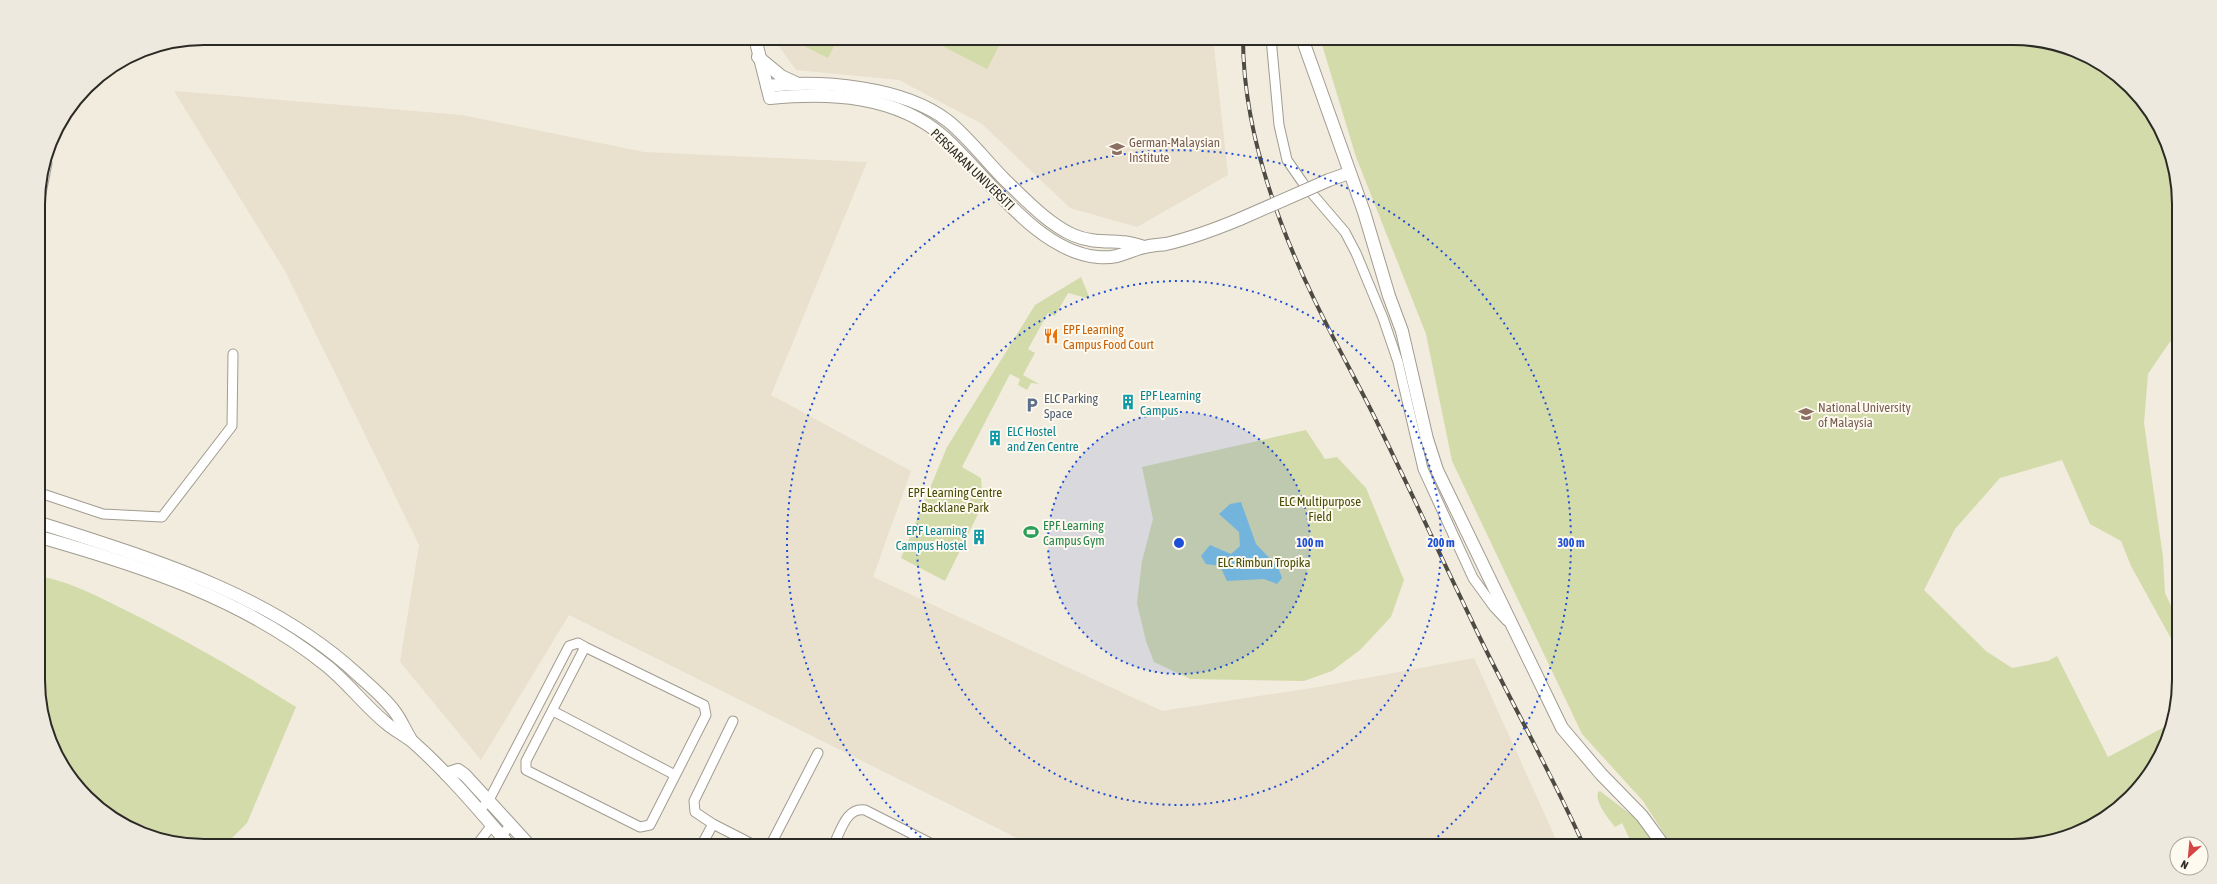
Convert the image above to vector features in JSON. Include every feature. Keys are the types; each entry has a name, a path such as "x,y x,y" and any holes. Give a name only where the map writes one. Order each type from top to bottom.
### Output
{"street":[{"path":"756,45 768,92"},
{"path":"1272,45 1279,125 1287,160 1311,193 1345,232 1356,253 1383,318 1398,362 1423,469 1473,578 1494,607 1510,623"},
{"path":"1304,45 1364,212 1389,296 1402,331 1433,460 1454,509 1568,738 1652,828 1659,839"},
{"path":"758,57 781,76 796,83"},
{"name":"PERSIARAN UNIVERSITI","path":"768,92 796,83 848,86 898,97 936,114 955,128 997,172 1046,216 1073,235 1085,240 1121,242 1144,247"},
{"name":"PERSIARAN UNIVERSITI","path":"768,92 862,98 907,114 944,137 985,182 1037,229 1067,249 1083,254 1109,257 1121,256 1144,247 1167,244 1210,231 1329,180 1349,173"},
{"path":"45,495 103,514 162,517 232,426 233,354"},
{"path":"45,525 178,570 230,591 278,615 337,656 368,684 394,711 413,743"},
{"path":"45,538 172,580 224,601 279,631 328,667 385,722 413,743 446,774 492,825 500,839"},
{"path":"479,811 489,800 568,646 578,643 704,705 706,715 650,825 640,827 526,770 526,762 585,647"},
{"path":"553,711 675,775"},
{"path":"733,721 694,801 694,812 713,824 742,839"},
{"path":"774,839 818,753"},
{"path":"446,774 458,770 489,800 524,839"},
{"path":"837,839 850,813 858,809 866,810 922,839"},
{"path":"504,839 512,824"},
{"path":"705,839 713,824"},
{"path":"481,839 492,825"}],"shaded area":[{"name":"German-Malaysian Institute","path":"778,45 1214,45 1228,175 1137,227 1070,208 982,124 899,80 796,70"},
{"path":"174,91 462,115 644,152 867,162 771,395 911,471 873,577 1162,711 1318,687 1474,658 1556,839 1019,839 569,615 481,760 400,662 419,545 285,271"}],"green space":[{"path":"802,45 834,45 828,58"},
{"path":"941,45 999,45 987,69"},
{"name":"National University of Malaysia","path":"1322,45 2024,45 2054,50 2074,57 2093,66 2118,84 2133,99 2151,124 2156,134 2167,163 2172,193 2172,341 2169,343 2148,374 2144,423 2163,557 2165,593 2172,608 2172,640 2131,566 2121,541 2090,524 2062,460 2000,478 1955,529 1924,590 1986,651 2012,668 2048,661 2057,656 2108,757 2165,727 2151,760 2133,785 2118,800 2093,818 2064,831 2034,838 1667,839 1643,801 1582,734 1452,461 1426,334 1356,157"},
{"name":"EPF Learning Centre Backlane Park","path":"1081,277 1090,299 1068,293 1055,316 1048,313 1028,349 1035,353 1023,375 1039,384 1031,383 1027,390 1018,385 1020,379 1010,374 962,467 981,478 983,504 945,581 901,558 947,447 1035,305"},
{"name":"ELC Rimbun Tropika","path":"1306,430 1325,459 1337,457 1366,488 1404,580 1391,617 1360,650 1332,671 1304,681 1190,679 1154,662 1146,641 1137,603 1142,561 1153,519 1142,467"},
{"path":"45,577 85,590 171,633 255,681 296,707 247,823 231,839 183,838 165,834 124,818 107,806 84,785 66,760 53,731 45,691"},
{"path":"1600,791 1647,827 1653,839 1630,839 1622,823 1615,827 1600,806 1598,801 1598,792"}],"water":[{"path":"1241,502 1256,544 1278,567 1282,578 1277,584 1264,579 1227,581 1220,566 1206,564 1201,556 1210,545 1231,554 1240,546 1239,532 1219,514 1230,504"}],"railway":[{"path":"1243,45 1244,71 1255,138 1274,204 1299,267 1320,312 1388,444 1483,644 1581,839"}],"place":[{"name":"German-Malaysian Institute","path":"1117,149"},
{"name":"EPF Learning Campus Food Court","path":"1051,336"},
{"name":"EPF Learning Campus","path":"1128,402"},
{"name":"ELC Parking Space","path":"1032,405"},
{"name":"National University of Malaysia","path":"1806,414"},
{"name":"ELC Hostel and Zen Centre","path":"995,438"},
{"name":"EPF Learning Campus Gym","path":"1031,532"},
{"name":"EPF Learning Campus Hostel","path":"979,537"}],"park label":[{"name":"ELC Multipurpose Field","path":"1320,508"}]}
